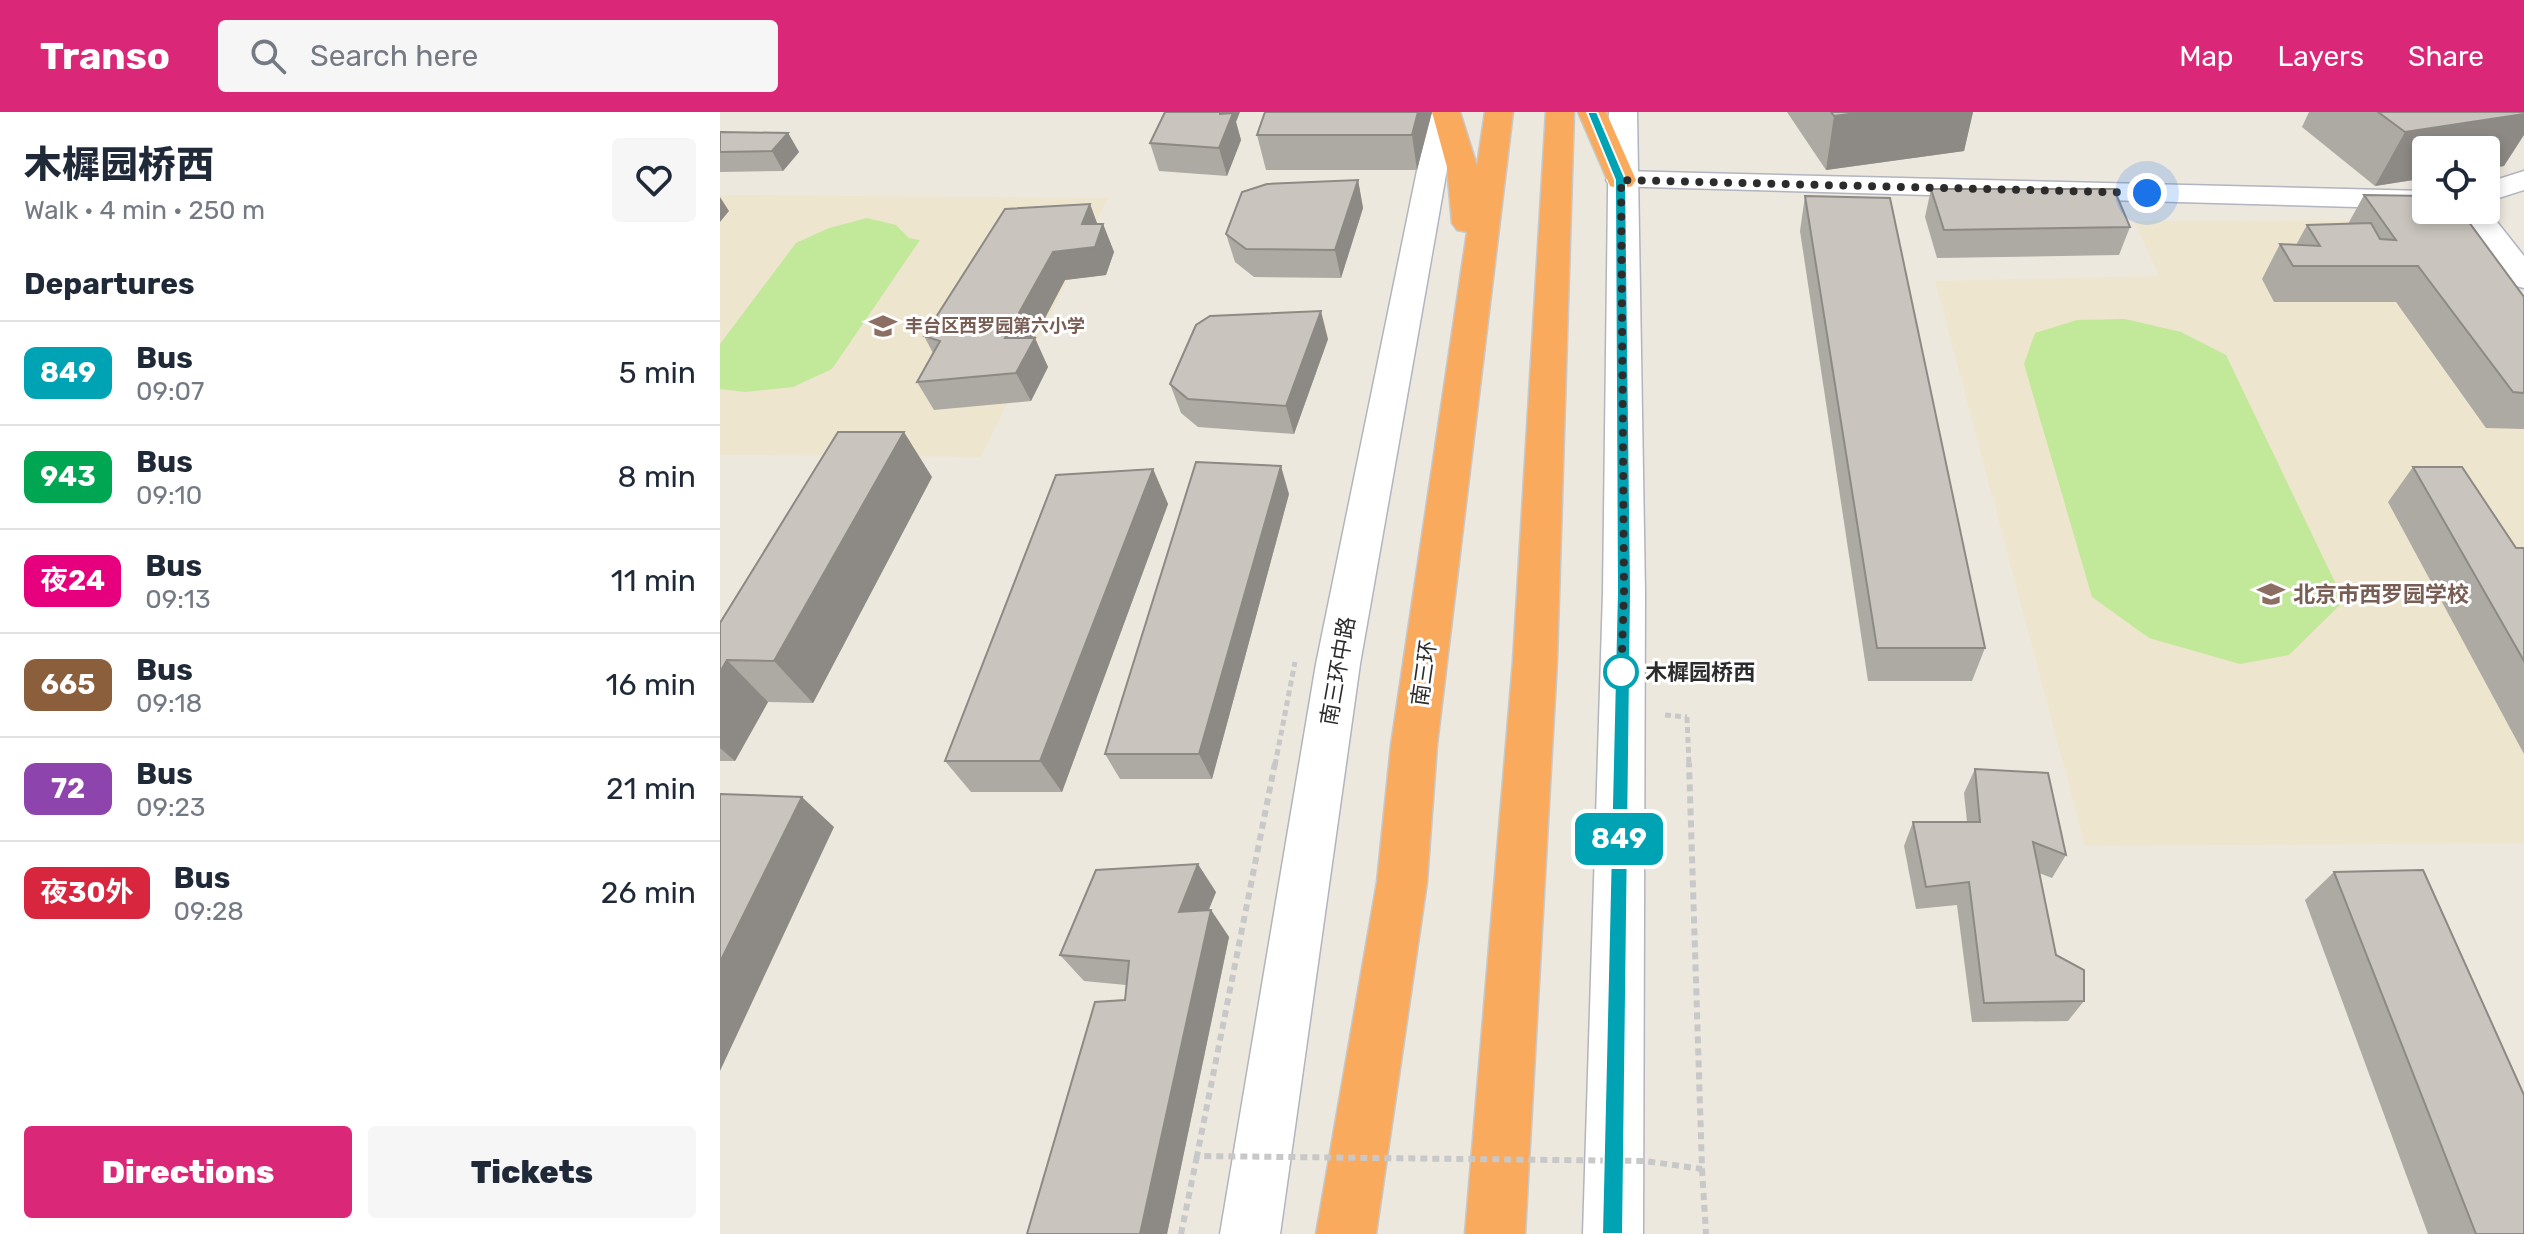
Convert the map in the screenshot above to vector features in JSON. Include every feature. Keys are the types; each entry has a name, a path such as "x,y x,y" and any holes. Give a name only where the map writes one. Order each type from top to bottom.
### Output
{"highway":[{"path":"1444,112 1462,167 1466,215 1480,259"},
{"name":"南三环","path":"1346,1234 1402,882 1414,745 1499,112"},
{"path":"1495,1234 1535,661 1560,112"},
{"path":"1592,112 1621,180"}],"street":[{"name":"南三环中路","path":"1250,1234 1338,664 1444,112"},
{"path":"1613,1234 1624,592 1623,112"},
{"path":"1621,180 2412,200"},
{"path":"2500,188 2524,180"},
{"path":"2482,224 2524,278"}],"path":[{"path":"1181,1234 1295,662"},
{"path":"1687,717 1706,1234"},
{"path":"1197,1156 1645,1161 1702,1169"}],"shaded area":[{"name":"丰台区西罗园第六小学","path":"720,195 1108,198 981,457 720,455"},
{"name":"北京市西罗园学校","path":"2412,220 2412,224 2436,224 2524,345 2524,843 2085,846 1935,281 2159,276 2134,221"}],"green space":[{"path":"867,218 896,225 909,238 920,240 832,369 793,387 745,392 720,389 720,344 796,243 829,228"},
{"path":"2125,319 2181,332 2226,355 2344,601 2289,655 2240,664 2149,638 2092,597 2024,364 2035,333 2077,320"}],"building":[{"path":"1165,112 1233,113 1219,148 1150,143"},
{"path":"1265,112 1418,112 1412,135 1257,135"},
{"path":"1831,112 1865,112 1834,116"},
{"path":"2378,112 2524,112 2524,114 2405,132"},
{"path":"720,132 788,133 772,151 720,152"},
{"path":"1358,180 1335,250 1246,249 1226,234 1242,192 1267,184"},
{"path":"1931,189 2114,189 2130,227 1944,230"},
{"path":"2364,195 2412,196 2412,224 2470,224 2524,297 2524,393 2513,392 2418,266 2293,266 2280,244 2320,246 2307,225 2371,223 2380,239 2396,240"},
{"path":"1805,196 1890,198 1985,648 1877,648"},
{"path":"1090,204 1082,224 1103,224 1095,247 1053,252 1005,338 1035,338 1016,373 917,382 940,341 924,336 1005,209"},
{"path":"1321,311 1286,406 1188,399 1170,384 1196,325 1210,316"},
{"path":"838,432 904,432 774,661 727,660 720,672 720,623"},
{"path":"1196,462 1281,466 1199,754 1105,754"},
{"path":"2413,467 2462,467 2516,548 2524,548 2524,661"},
{"path":"1153,469 1040,761 945,761 1056,475"},
{"path":"1975,769 2048,773 2066,855 2033,842 2056,955 2084,970 2084,1001 1984,1003 1969,882 1926,887 1913,822 1980,822"},
{"path":"720,794 802,797 720,962"},
{"path":"1198,864 1179,912 1211,910 1140,1234 1027,1234 1095,1002 1125,1000 1129,961 1060,955 1096,870"},
{"path":"2423,870 2524,1095 2524,1234 2476,1234 2334,872"}],"bus line":[{"name":"849","path":"1592,112 1621,180 1624,592 1613,1234"}],"place":[{"name":"丰台区西罗园第六小学","path":"883,326"},
{"name":"北京市西罗园学校","path":"2271,594"},
{"name":"木樨园桥西","path":"1621,672"}],"route":[{"path":"1621,672 1621,682 1624,592 1621,180 2147,193"}]}
